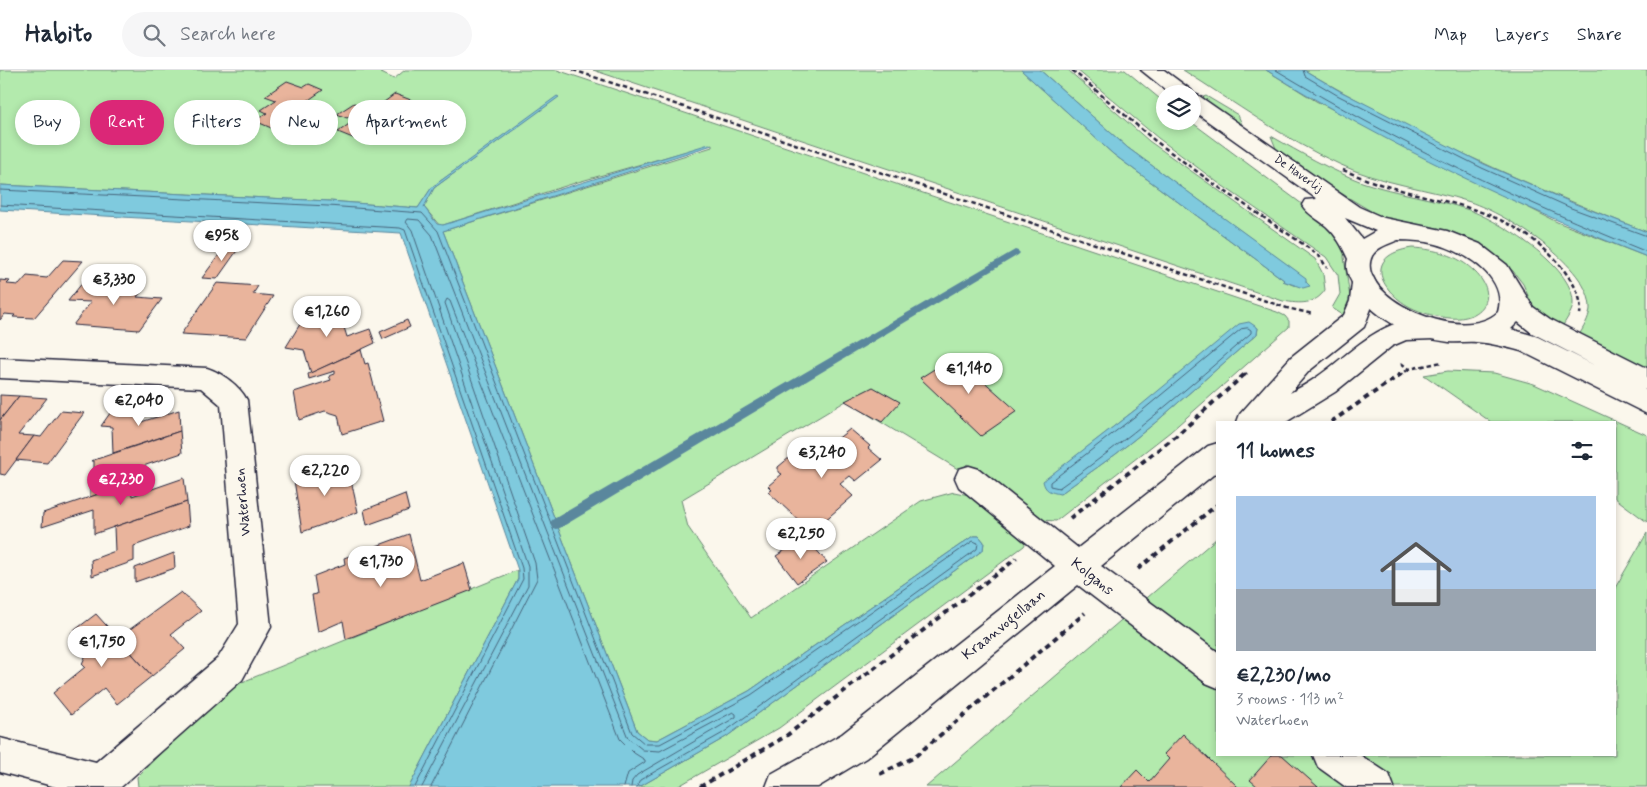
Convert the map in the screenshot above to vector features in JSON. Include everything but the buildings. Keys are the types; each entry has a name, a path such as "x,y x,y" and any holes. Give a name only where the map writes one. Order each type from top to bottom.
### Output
{"street":[{"path":"1135,70 1156,86"},
{"path":"1151,70 1172,85"},
{"name":"De Haverlij","path":"1201,106 1351,212 1378,224 1412,232"},
{"name":"De Haverlij","path":"1201,121 1335,221 1353,241 1361,271"},
{"path":"1251,421 1300,364 1355,320 1362,301 1361,271 1366,245 1378,237 1394,232 1412,232 1449,240 1476,253 1494,266 1505,278 1512,296 1524,312 1541,326 1647,380"},
{"path":"1361,271 1372,295 1386,307 1413,323 1449,333 1501,336 1529,344 1647,403"},
{"path":"1475,333 1502,324 1512,311 1512,296"},
{"path":"1267,421 1326,385 1383,339 1404,331 1434,330"},
{"name":"Waterhoen","path":"0,368 207,378 234,400 255,626 230,669 101,784"},
{"name":"Kraanvogellaan","path":"784,787 854,746 1216,456"},
{"name":"Kolgans","path":"969,478 1110,592 1216,671"},
{"path":"0,755 101,784"},
{"path":"1331,756 1376,787"}],"path":[{"path":"573,70 1287,308 1313,314 1319,309"},
{"path":"1072,70 1154,140 1214,184 1309,248 1320,258 1330,274"},
{"path":"1332,421 1409,369"},
{"path":"878,775 913,758 1216,506"}],"green space":[{"path":"0,70 385,70 381,73 394,79 405,70 557,70 1277,312 1285,316 1289,321 1289,327 1170,432 1056,521 1041,520 967,464 961,471 846,401 681,500 688,527 751,618 921,501 954,492 974,496 1027,540 1024,546 779,728 677,787 639,787 726,737 983,550 984,542 979,536 973,536 749,691 657,740 647,739 637,731 443,231 712,147 712,144 578,182 440,226 424,207 434,188 558,97 432,187 418,208 329,201 0,185","holes":["1258,328 1257,334 1156,422 1116,454 1060,494 1044,481 1135,410"]},
{"path":"593,70 1021,70 1113,154 1283,281 1293,285 1309,286 1305,278 1128,148 1040,70 1068,70 1149,141 1315,259 1323,274 1325,290 1312,301 1295,303 1283,301"},
{"path":"1077,70 1125,70 1156,96 1156,130 1201,129 1329,224 1345,247 1344,257 1350,297 1343,315 1332,308 1340,294 1338,275 1326,257 1217,182 1158,138"},
{"path":"1183,70 1266,70 1316,101 1557,222 1647,257 1647,373 1578,337 1586,323 1590,309 1587,293 1577,276 1562,259 1524,230 1486,208 1470,202 1388,181 1339,164 1279,132"},
{"path":"1304,70 1647,70 1647,232 1472,158 1387,116"},
{"path":"1206,96 1238,115 1243,127 1201,98"},
{"path":"1271,136 1316,161 1362,182 1469,210 1515,234 1548,260 1561,274 1570,288 1573,305 1561,329 1544,318 1532,305 1523,284 1513,271 1485,248 1430,226 1401,224 1374,213 1306,172 1277,151"},
{"path":"1412,248 1429,250 1454,257 1475,272 1482,281 1487,298 1479,311 1461,318 1434,316 1410,307 1399,300 1384,282 1381,273 1382,265 1387,258 1397,252"},
{"path":"1448,371 1494,373 1534,384 1616,421 1490,421 1424,375"},
{"path":"1616,421 1647,435 1647,522 1616,499"},
{"path":"1647,533 1647,787 926,787 1216,539 1216,756 1616,756 1616,586"},
{"path":"518,570 518,579 409,787 138,787 137,777 225,689"}],"water":[{"path":"1021,70 1040,70 1128,148 1306,278 1306,282 1310,286 1303,288 1283,281 1113,154"},
{"path":"1266,70 1304,70 1340,91 1484,164 1573,203 1647,232 1647,257 1500,195 1452,172 1358,124"},
{"path":"557,96 559,97 434,188 424,207 437,224 443,225 709,144 712,145 443,231 637,731 647,739 657,740 749,691 973,536 979,536 984,542 983,550 726,737 639,787 409,787 518,579 518,570 401,233 0,210 0,185 329,201 418,208 432,187"},
{"path":"1249,322 1258,328 1257,334 1156,422 1116,454 1060,494 1047,489 1043,481 1135,410 1239,324"}],"waterway":[{"path":"556,524 1015,253"}]}
